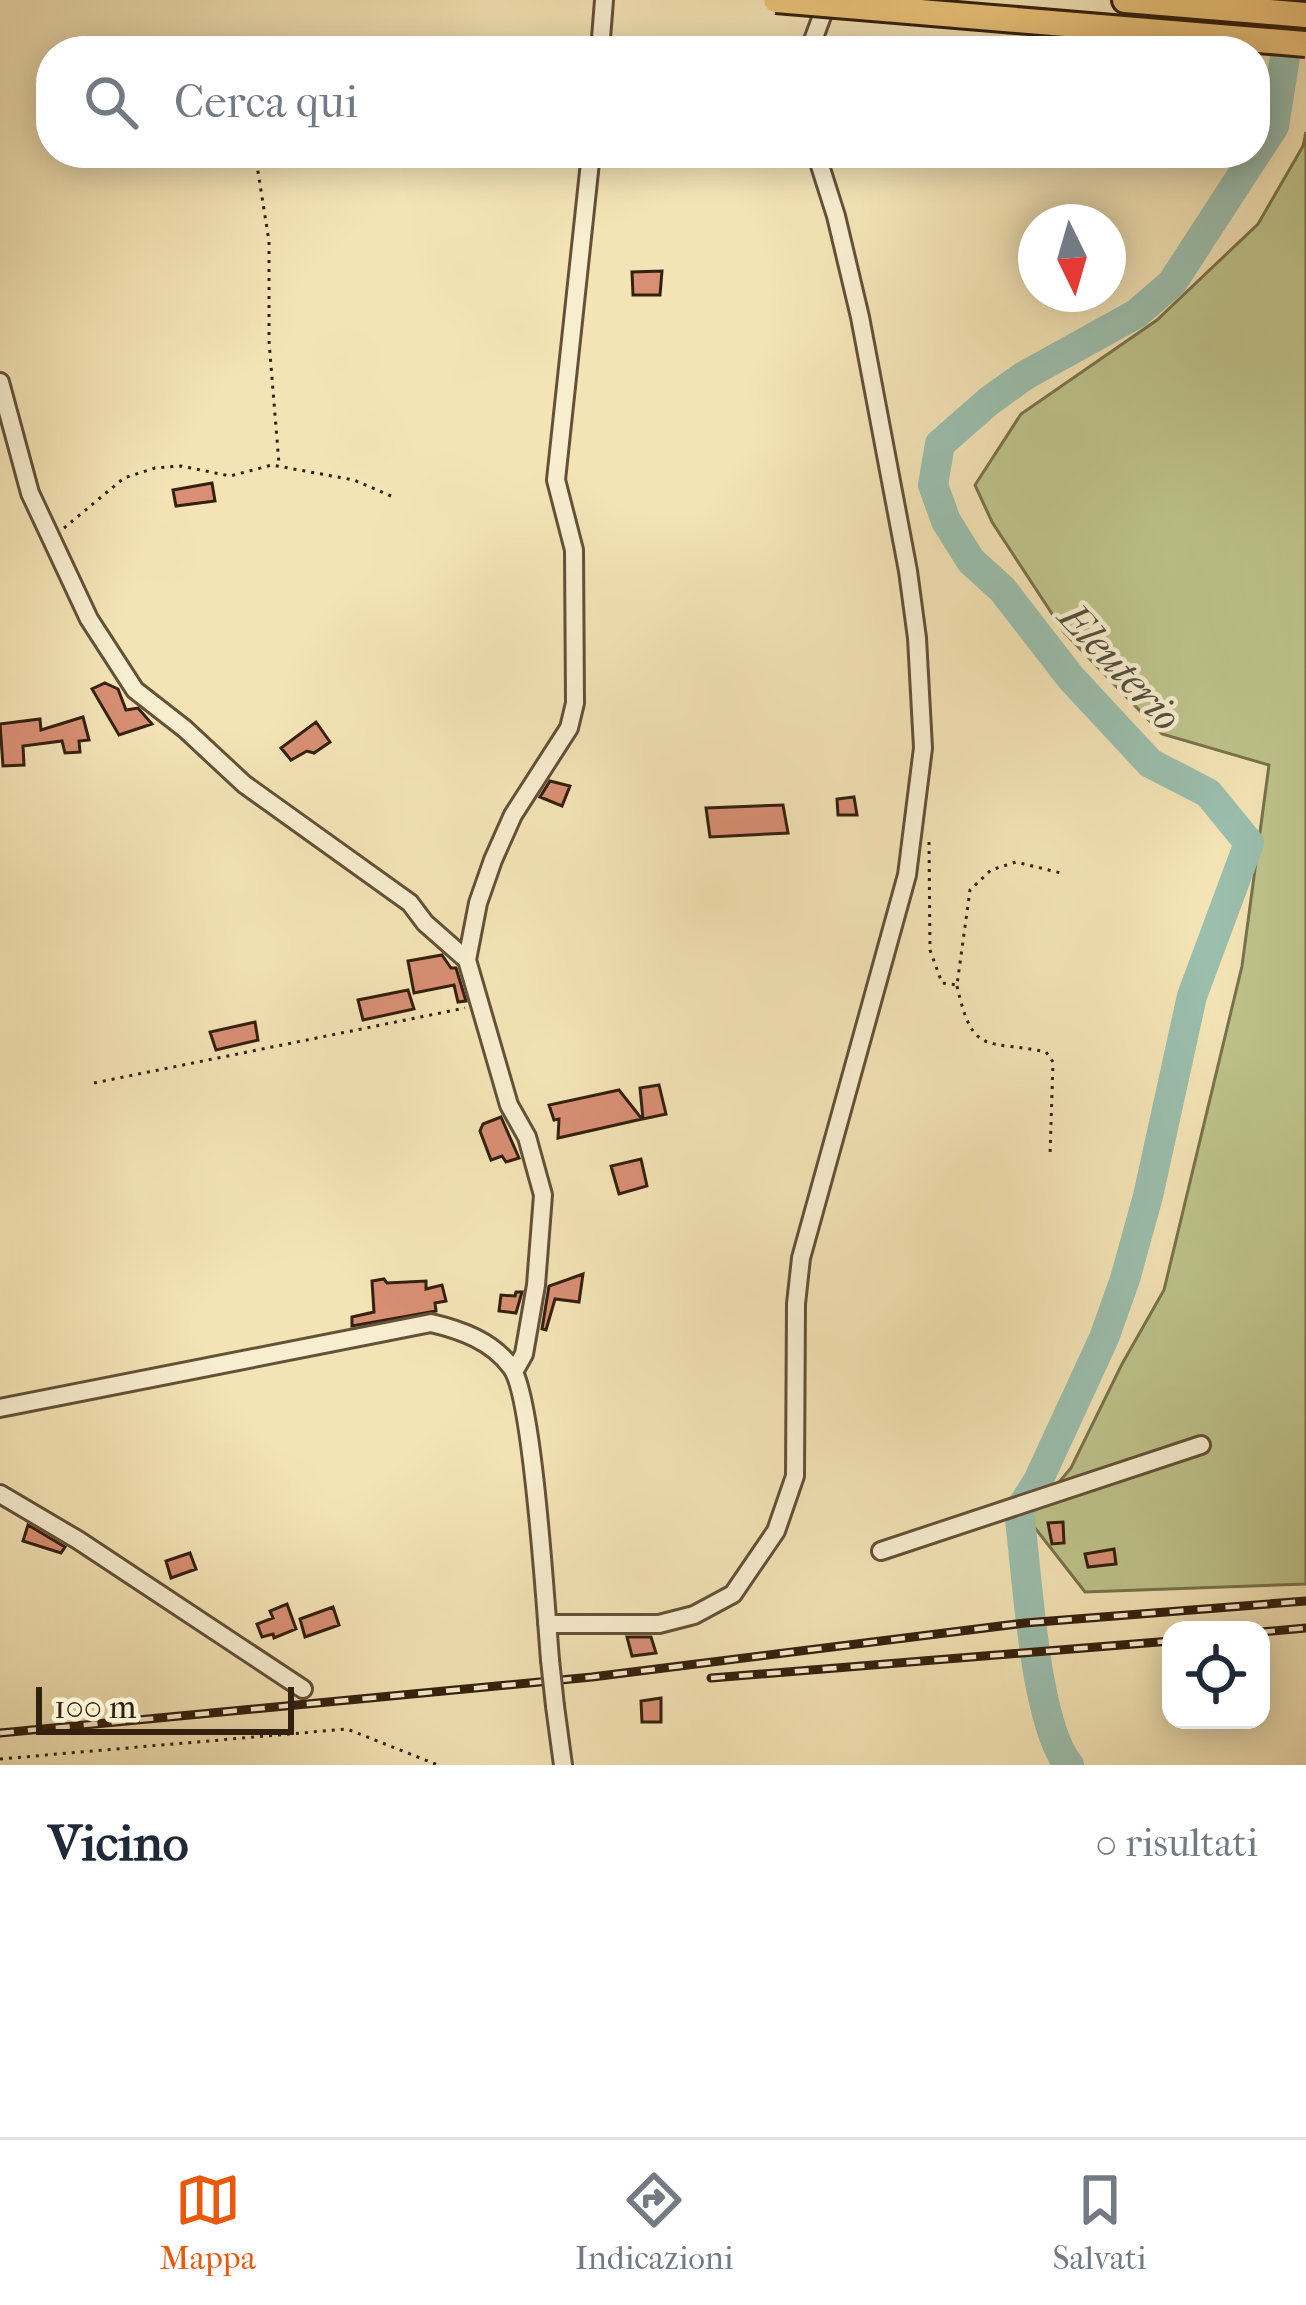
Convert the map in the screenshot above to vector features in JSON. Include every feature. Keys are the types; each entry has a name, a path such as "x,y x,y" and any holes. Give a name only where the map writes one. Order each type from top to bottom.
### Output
{"highway":[{"path":"776,0 1210,36"},
{"path":"1125,0 1306,15"},
{"path":"1270,41 1306,44"}],"street":[{"path":"602,36 604,0"},
{"path":"814,36 827,0"},
{"path":"515,1370 524,1354 536,1286 543,1196 532,1150 509,1105 467,960 478,903 494,860 513,815 568,728 575,703 574,550 556,480 589,168"},
{"path":"547,1624 659,1624 694,1615 733,1594 776,1531 795,1477 796,1304 801,1258 907,875 923,748 917,638 860,316 821,168"},
{"path":"0,382 30,493 88,619 135,690 244,784 410,903 467,960"},
{"path":"0,1408 431,1323 460,1330 494,1349 515,1370 528,1434 563,1765"},
{"path":"881,1551 1201,1445"},
{"path":"0,1494 303,1688"}],"path":[{"path":"257,168 269,241 269,341 279,466"},
{"path":"52,534 75,523 88,506 124,478 181,466 230,476 279,466 353,480 392,496"},
{"path":"928,839 930,950 942,982 957,985"},
{"path":"1050,1155 1053,1062 1046,1052 987,1045 974,1034 962,1010 957,985 970,890 991,870 1016,862 1061,873"},
{"path":"94,1083 479,1006"},
{"path":"0,1759 347,1729 438,1765"}],"green space":[{"path":"1306,132 1306,1584 1085,1592 1028,1519 1071,1468 1164,1290 1242,966 1269,765 1162,734 1064,632 992,522 975,485 1021,414 1157,320 1258,224 1303,146"}],"building":[{"path":"662,271 660,295 633,295 632,272"},
{"path":"212,483 215,501 176,506 173,490"},
{"path":"105,683 118,689 126,710 138,708 152,724 119,735 92,689"},
{"path":"83,717 89,740 79,741 80,752 65,753 62,741 23,746 24,765 3,766 0,724 40,719 41,730"},
{"path":"316,722 330,742 291,760 281,748"},
{"path":"550,781 570,786 562,806 540,797"},
{"path":"854,797 857,815 838,815 837,799"},
{"path":"783,805 788,833 710,837 706,808"},
{"path":"442,955 456,968 466,1001 458,1002 454,985 414,993 408,961"},
{"path":"408,990 414,1009 363,1020 358,1000"},
{"path":"255,1022 258,1040 216,1050 210,1032"},
{"path":"659,1085 666,1114 643,1119 640,1088"},
{"path":"619,1090 642,1119 558,1138 559,1119 554,1120 549,1105"},
{"path":"501,1117 519,1158 506,1162 502,1156 491,1160 480,1131 483,1124"},
{"path":"641,1159 647,1186 619,1194 611,1166"},
{"path":"583,1274 579,1302 555,1299 546,1330 542,1329 549,1286"},
{"path":"372,1281 387,1283 426,1281 426,1289 442,1285 446,1301 435,1303 436,1311 352,1326 352,1317 374,1312"},
{"path":"522,1292 516,1313 499,1311 501,1295 515,1296"},
{"path":"1063,1522 1064,1543 1052,1544 1048,1523"},
{"path":"28,1525 65,1547 61,1553 23,1541"},
{"path":"1114,1549 1116,1564 1088,1567 1085,1554"},
{"path":"190,1553 196,1569 171,1578 166,1561"},
{"path":"287,1604 296,1629 274,1638 273,1634 262,1637 257,1624 273,1618 270,1611"},
{"path":"333,1607 339,1625 305,1637 300,1619"},
{"path":"627,1637 651,1637 656,1653 632,1656"},
{"path":"661,1698 661,1722 642,1722 641,1701"}],"waterway":[{"name":"Eleuterio","path":"1270,132 1294,0"},
{"name":"Eleuterio","path":"1069,1765 1057,1744 1040,1682 1019,1511 1038,1481 1104,1338 1125,1279 1192,996 1249,843 1208,793 1150,763 1071,678 1002,589 971,561 946,521 933,485 940,444 989,401 1024,376 1136,314 1172,283 1247,168"}],"railway":[{"path":"0,1733 592,1677 1025,1623 1306,1601"},
{"path":"1270,1631 1306,1628"},
{"path":"711,1678 1162,1642"}]}
